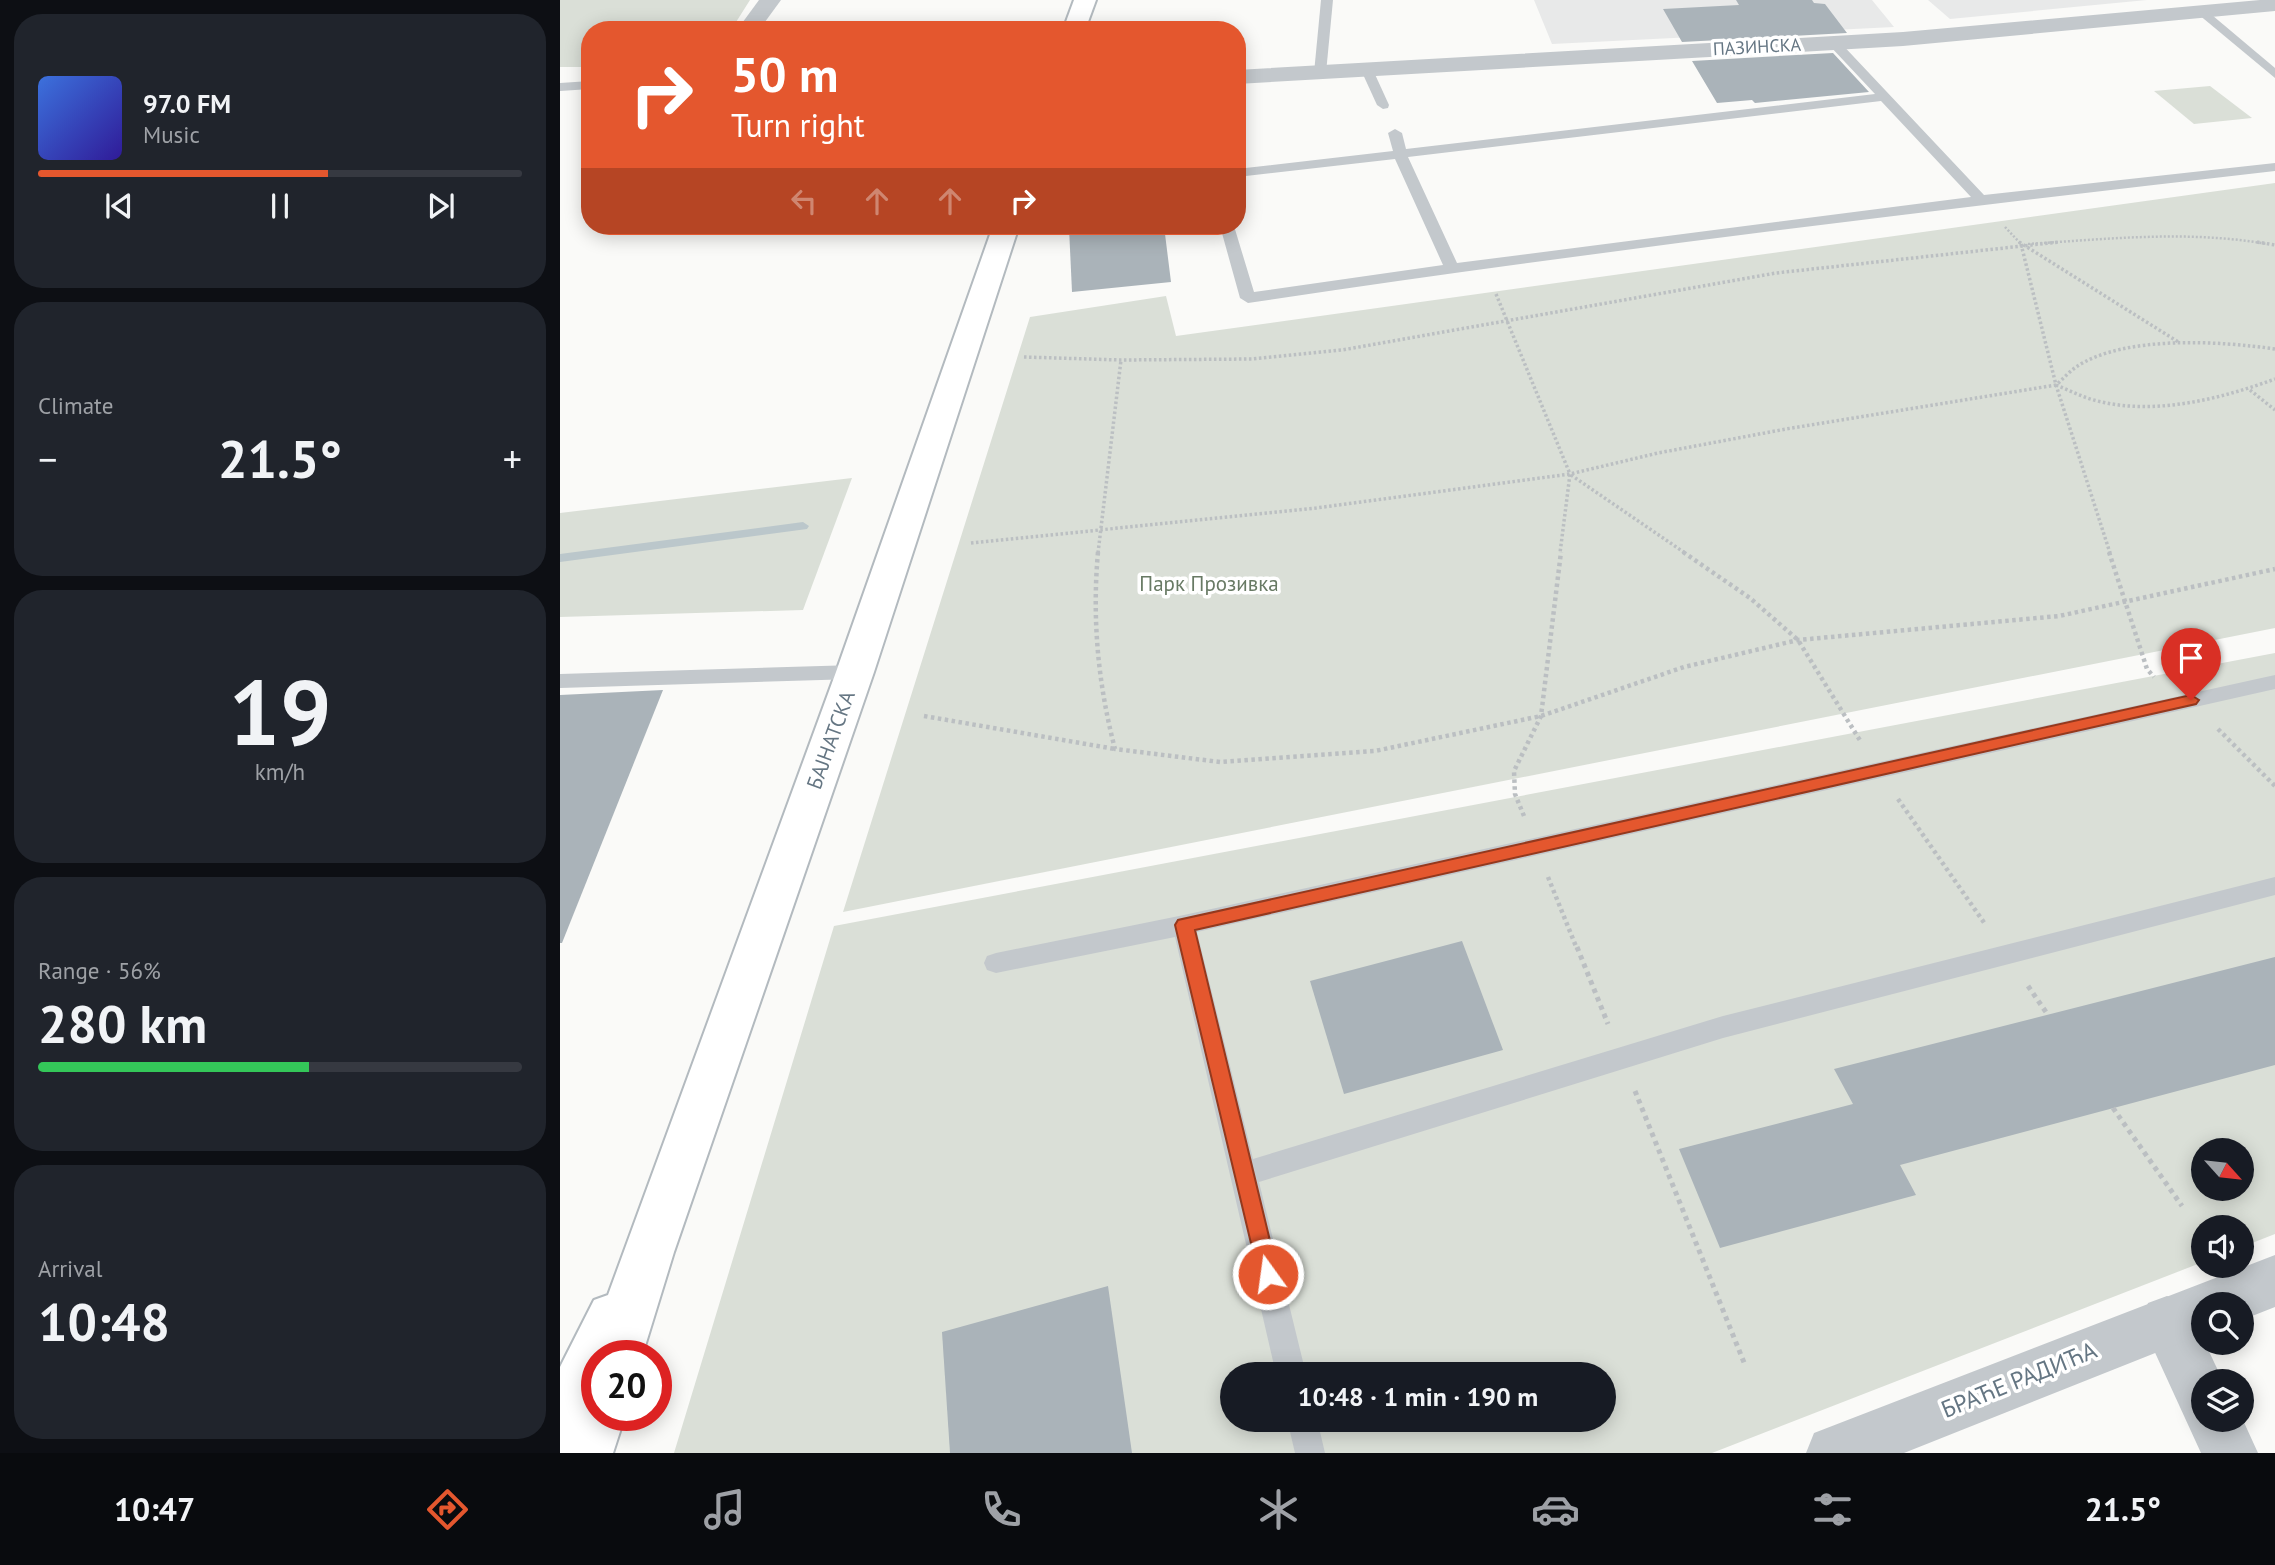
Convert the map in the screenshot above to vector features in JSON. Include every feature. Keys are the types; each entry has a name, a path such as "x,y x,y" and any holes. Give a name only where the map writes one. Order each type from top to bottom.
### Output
{"main road":[{"path":"1077,21 1085,0"},
{"name":"БАЈНАТСКА","path":"620,1340 648,1252 855,672 1003,235"},
{"name":"БАЈНАТСКА","path":"560,1425 648,1252"},
{"path":"585,1453 592,1431"}],"street":[{"path":"755,21 770,0"},
{"name":"ПАЗИНСКА","path":"1246,77 1971,34 2275,5"},
{"path":"2246,1292 2275,1281"},
{"path":"2185,1315 2197,1369"},
{"name":"БРАЋЕ РАДИЋА","path":"1834,1453 2185,1315"},
{"path":"2220,1432 2230,1453"}],"lane":[{"path":"1320,73 1327,0"},
{"path":"2202,12 2275,74"},
{"path":"1833,42 1981,200"},
{"path":"1367,70 1383,104"},
{"path":"560,87 581,86"},
{"path":"1246,172 1883,97"},
{"path":"1395,133 1400,154 1452,268"},
{"path":"1230,235 1248,298 1452,268 1981,200 2275,167"},
{"path":"560,681 855,672"},
{"path":"996,963 1184,925 2275,682"},
{"path":"1244,1174 1723,1027 2275,886"},
{"path":"1184,925 1288,1362"},
{"path":"1305,1432 1310,1453"}],"path":[{"path":"1981,200 2021,244 2180,343"},
{"path":"1024,357 1121,360 1252,359 1342,350 1776,273 2021,244 2181,235 2235,238 2275,245"},
{"path":"2021,244 2056,385 2147,669 2275,786"},
{"path":"1482,264 1570,474 1541,716 1514,771 1516,794 1745,1365"},
{"path":"2056,385 2079,365 2149,344 2180,343 2275,349"},
{"path":"1115,748 1104,709 1095,626 1101,530 1121,360"},
{"path":"971,542 1316,508 1570,474 1658,453 1786,429 2056,385 2106,403 2173,404 2249,389 2275,379"},
{"path":"2249,389 2275,410"},
{"path":"1570,474 1751,598 1798,640 1878,770 2049,1015"},
{"path":"924,716 1115,748 1220,762 1375,751 1541,716 1684,667 1798,640 2059,617 2275,569"},
{"path":"2113,1108 2182,1206"}],"shaded area":[{"path":"1534,0 1872,0 1894,27 1552,44"},
{"path":"1928,0 2147,0 1950,19"}],"green space":[{"path":"560,0 750,0 737,21 581,21 581,67 560,67"},
{"path":"2210,86 2252,118 2194,124 2154,91"},
{"name":"Парк Прозивка","path":"2275,183 2275,628 843,912 1030,317 1166,296 1176,336"},
{"path":"852,478 803,610 560,617 560,513"},
{"path":"2275,653 2275,1234 2254,1242 2254,1215 2191,1215 2191,1267 1712,1453 674,1453 834,926"}],"building":[{"path":"1736,0 1812,0 1814,3 1825,4 1847,33 1682,42 1663,9 1739,5"},
{"path":"1833,53 1869,92 1755,103 1752,100 1717,103 1692,61"},
{"path":"1069,235 1165,235 1171,282 1072,292"},
{"path":"663,690 562,943 560,943 560,695"},
{"path":"1462,941 1503,1050 1344,1094 1310,981"},
{"path":"2275,957 2275,1065 1900,1165 1916,1195 1720,1248 1679,1149 1853,1104 1834,1069"},
{"path":"1108,1286 1132,1453 950,1453 942,1332"}],"waterway":[{"path":"560,558 803,526"}],"route":[{"path":"1268,1274 1184,925 2191,700"}]}
